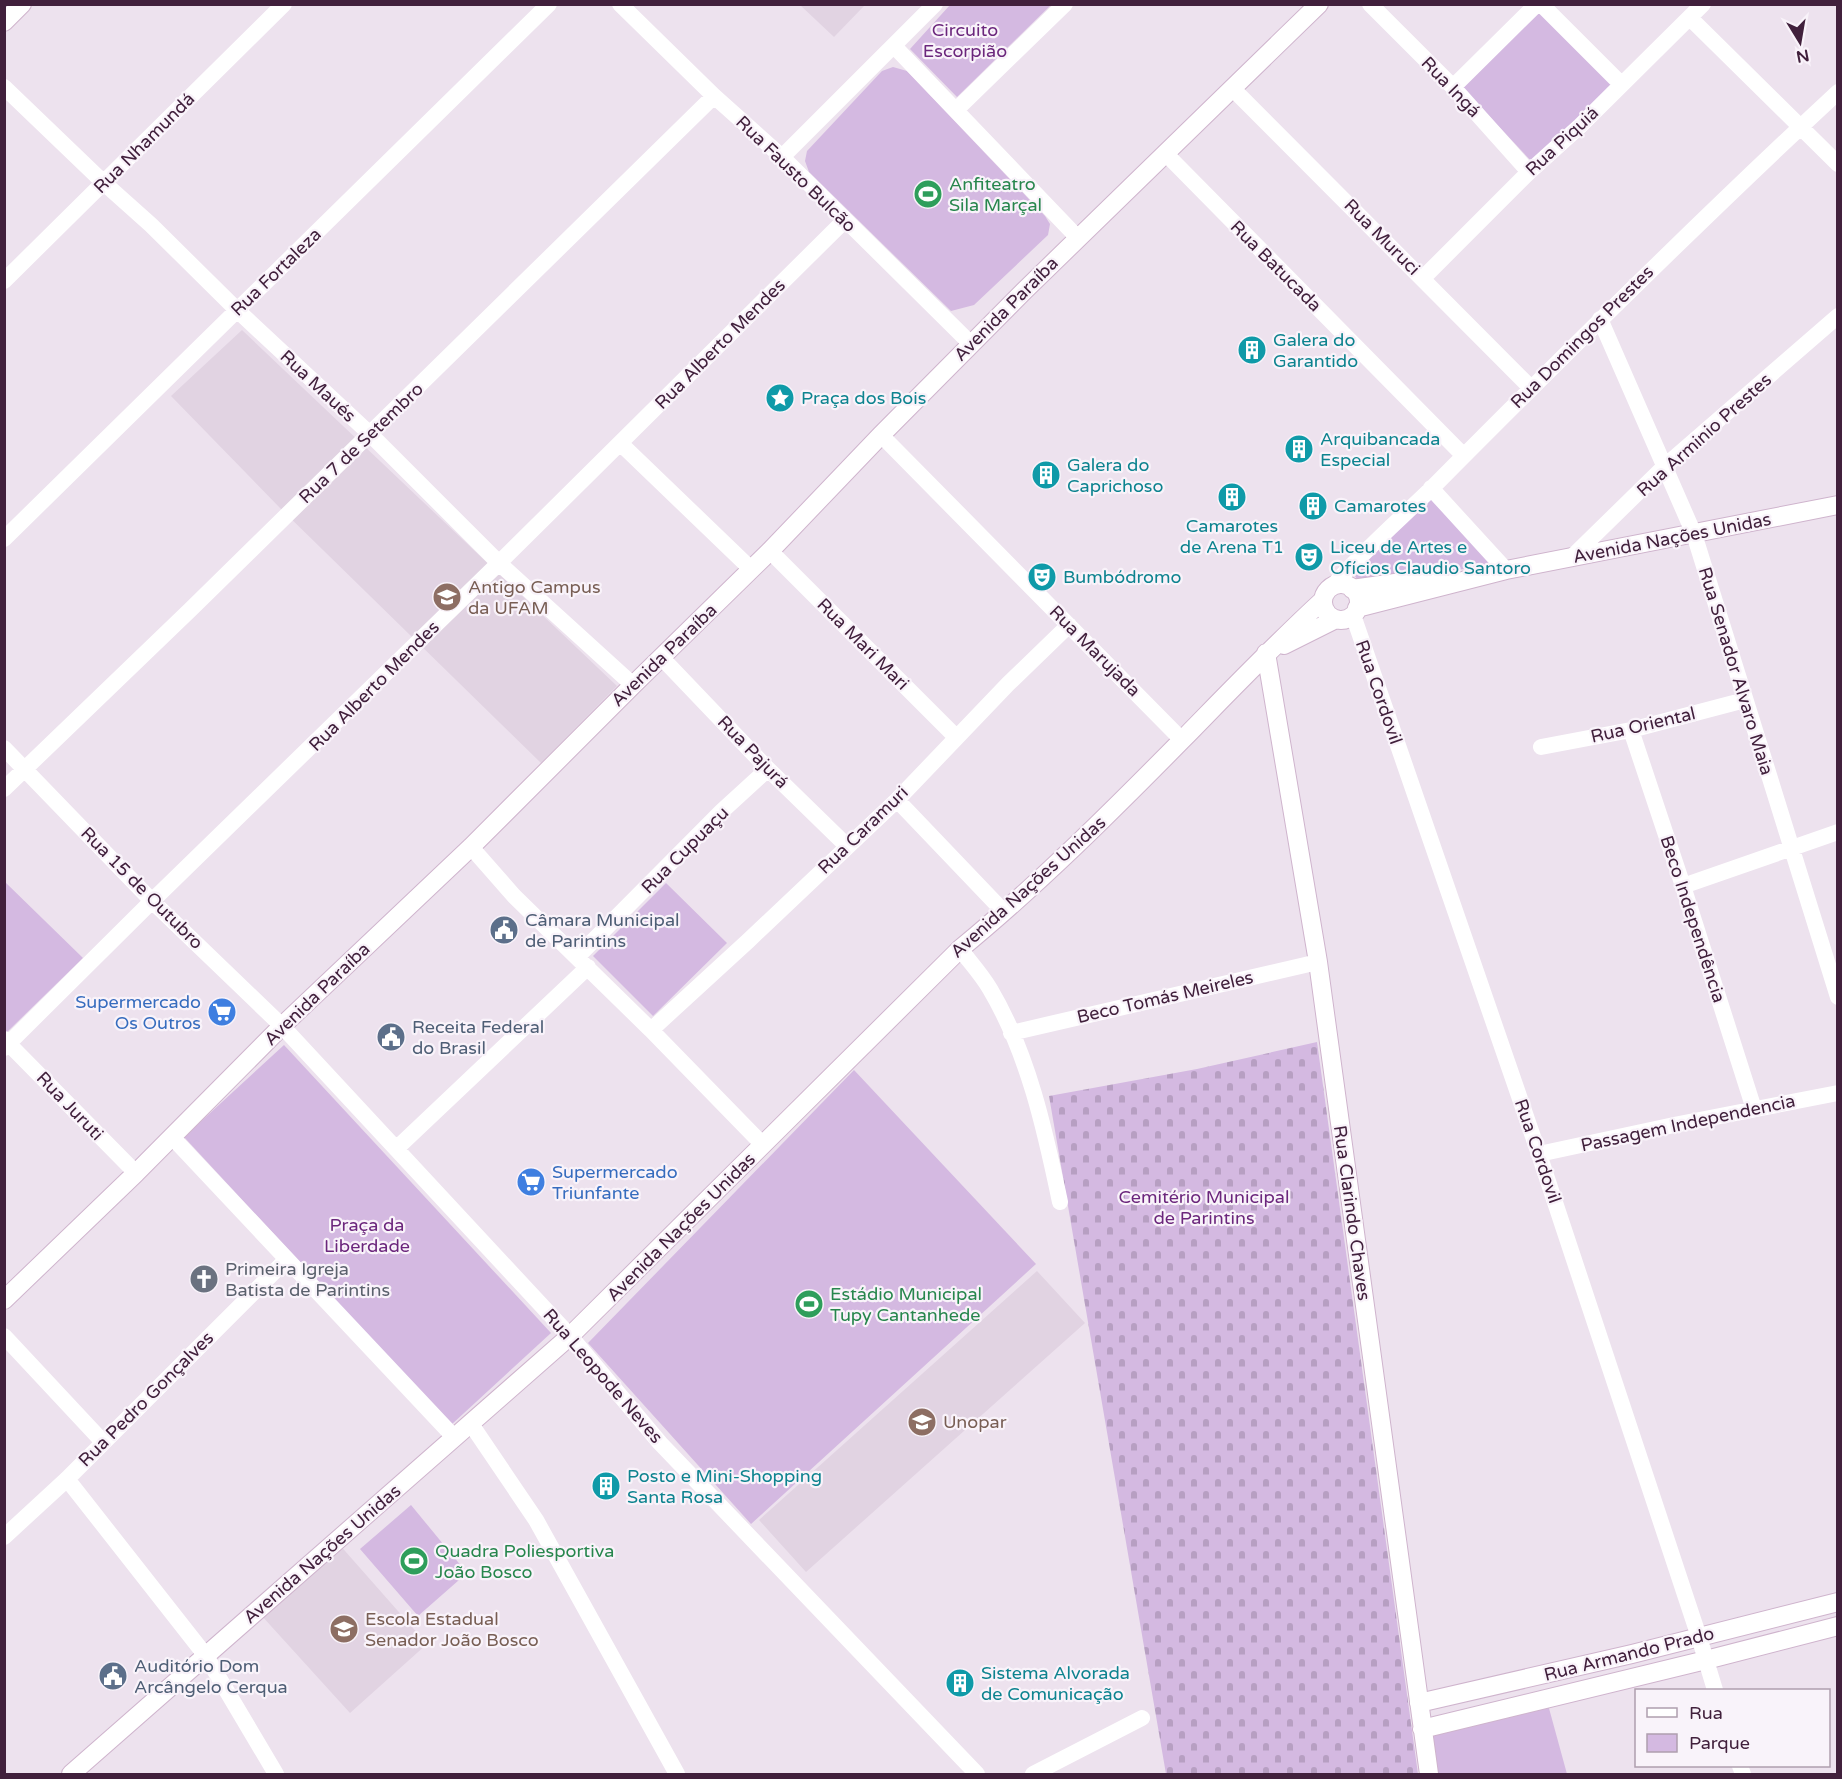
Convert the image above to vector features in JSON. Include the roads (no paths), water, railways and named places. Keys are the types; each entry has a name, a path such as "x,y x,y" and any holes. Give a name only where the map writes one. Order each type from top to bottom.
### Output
{"street":[{"path":"4,22 22,4"},
{"name":"Rua Nhamundá","path":"4,282 284,4"},
{"name":"Rua Fortaleza","path":"4,539 549,4"},
{"name":"Rua Fausto Bulcão","path":"620,4 714,96 782,157 971,344"},
{"path":"782,157 935,4"},
{"path":"957,110 1065,4"},
{"name":"Rua Ingá","path":"1370,4 1453,87 1529,172"},
{"path":"1453,87 1539,4 1621,84"},
{"name":"Rua Piquiá","path":"1423,278 1703,4"},
{"name":"Avenida Paraíba","path":"4,1300 136,1173 282,1026 471,847 770,551 971,344 1318,5"},
{"path":"1690,18 1838,164"},
{"path":"894,45 1078,238"},
{"name":"Rua Maués","path":"4,87 370,434 499,563 633,685"},
{"name":"Rua Muruci","path":"1232,88 1531,388"},
{"name":"Rua Domingos Prestes","path":"1328,593 1351,565 1600,319 1838,92"},
{"name":"Rua 7 de Setembro","path":"4,789 190,610 714,96"},
{"name":"Rua Batucada","path":"1166,154 1463,455"},
{"name":"Rua Alberto Mendes","path":"6,1044 499,563 845,220"},
{"name":"Rua Arminio Prestes","path":"1573,556 1665,466 1838,316"},
{"name":"Rua Senador Alvaro Maia","path":"1600,319 1694,534 1838,997"},
{"name":"Rua Marujada","path":"881,435 1182,740"},
{"path":"620,443 751,569"},
{"path":"1431,488 1506,570"},
{"name":"Avenida Nações Unidas","path":"1266,653 1349,614 1506,570 1694,534 1833,503"},
{"name":"Rua Mari Mari","path":"770,551 956,737"},
{"name":"Avenida Nações Unidas","path":"72,1774 570,1336 960,949 1004,912 1103,819 1328,593 1342,585 1352,589 1506,570"},
{"path":"1328,593 1325,611 1349,614 1358,597 1352,589"},
{"name":"Rua Cordovil","path":"1349,614 1539,1154 1715,1689"},
{"name":"Rua Caramuri","path":"651,1030 748,942 897,800 956,737 1069,625"},
{"name":"Rua Clarindo Chaves","path":"1266,653 1318,962 1429,1774"},
{"name":"Rua Pajurá","path":"661,657 768,769 847,846"},
{"name":"Rua Oriental","path":"1541,747 1631,730 1745,700"},
{"name":"Beco Independência","path":"1631,730 1754,1109"},
{"name":"Rua 15 de Outubro","path":"4,748 152,901 282,1026"},
{"name":"Rua Cupuaçu","path":"582,962 768,769"},
{"path":"897,800 1004,912"},
{"path":"1683,886 1838,832"},
{"path":"471,847 514,896 651,1030 763,1145"},
{"path":"960,949 991,990 1011,1033 1039,1106 1060,1202"},
{"path":"397,1148 582,962"},
{"name":"Beco Tomás Meireles","path":"1011,1033 1318,962"},
{"name":"Rua Leopode Neves","path":"282,1026 570,1336 660,1443 977,1774"},
{"name":"Rua Juruti","path":"6,1044 136,1173"},
{"name":"Passagem Independencia","path":"1539,1154 1754,1109 1838,1094"},
{"path":"172,1137 454,1437"},
{"name":"Rua Pedro Gonçalves","path":"4,1537 68,1479 286,1260"},
{"path":"4,1336 103,1442"},
{"path":"471,1424 536,1520 676,1774"},
{"path":"68,1479 206,1656 276,1774"},
{"name":"Rua Armando Prado","path":"1419,1703 1838,1602"},
{"name":"Rua Armando Prado","path":"1422,1729 1838,1626"},
{"path":"1033,1774 1142,1718"}],"place":[{"name":"Anfiteatro Sila Marçal","path":"928,194"},
{"name":"Galera do Garantido","path":"1252,350"},
{"name":"Praça dos Bois","path":"780,398"},
{"name":"Arquibancada Especial","path":"1299,449"},
{"name":"Galera do Caprichoso","path":"1046,475"},
{"name":"Camarotes de Arena T1","path":"1232,497"},
{"name":"Camarotes","path":"1313,506"},
{"name":"Liceu de Artes e Ofícios Claudio Santoro","path":"1309,557"},
{"name":"Bumbódromo","path":"1042,577"},
{"name":"Antigo Campus da UFAM","path":"447,597"},
{"name":"Câmara Municipal de Parintins","path":"504,930"},
{"name":"Supermercado Os Outros","path":"222,1012"},
{"name":"Receita Federal do Brasil","path":"391,1037"},
{"name":"Supermercado Triunfante","path":"531,1182"},
{"name":"Primeira Igreja Batista de Parintins","path":"204,1279"},
{"name":"Estádio Municipal Tupy Cantanhede","path":"809,1304"},
{"name":"Unopar","path":"922,1422"},
{"name":"Posto e Mini-Shopping Santa Rosa","path":"606,1486"},
{"name":"Quadra Poliesportiva João Bosco","path":"414,1561"},
{"name":"Escola Estadual Senador João Bosco","path":"344,1629"},
{"name":"Auditório Dom Arcângelo Cerqua","path":"113,1676"},
{"name":"Sistema Alvorada de Comunicação","path":"960,1683"}],"park label":[{"name":"Circuito Escorpião","path":"965,40"},
{"name":"Cemitério Municipal de Parintins","path":"1204,1207"},
{"name":"Praça da Liberdade","path":"367,1235"}]}
